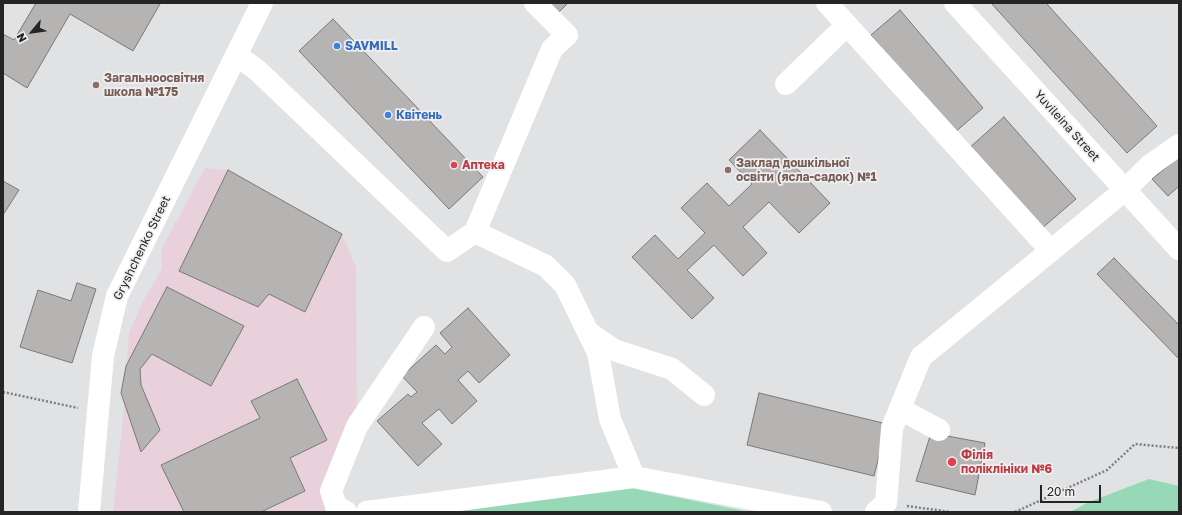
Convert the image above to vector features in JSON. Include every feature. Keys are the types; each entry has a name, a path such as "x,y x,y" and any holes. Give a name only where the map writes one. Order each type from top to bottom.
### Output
{"street":[{"name":"Gryshchenko Street","path":"89,512 103,356 117,296 262,3"},
{"path":"236,55 257,70 447,251 475,232 552,49 567,35 535,3"},
{"path":"827,3 1051,251"},
{"name":"Yuvileina Street","path":"955,3 1179,248"},
{"path":"786,84 847,25"},
{"path":"881,508 892,428 921,357 1125,190 1149,166 1179,145"},
{"path":"475,232 546,266 565,285 598,353 610,419 634,477"},
{"path":"346,512 336,506 331,491 357,426 424,327"},
{"path":"588,332 614,350 672,369 704,395"},
{"path":"900,409 939,430"},
{"path":"367,512 634,477 821,512"}],"path":[{"path":"3,392 98,412"},
{"path":"1015,512 1107,470 1135,444 1179,448"},
{"path":"881,508 950,512"}],"shaded area":[{"path":"205,168 228,170 342,234 356,267 357,426 324,500 328,512 113,512 123,419 129,333 142,303 162,268 161,250"}],"green space":[{"path":"1149,479 1179,486 1179,512 1070,512 1089,502"},
{"path":"627,487 749,512 455,512"}],"building":[{"path":"36,3 160,4 133,51 70,14 27,88 3,73 3,34 14,40"},
{"path":"550,3 568,3 559,12"},
{"path":"991,3 1046,3 1157,126 1127,153"},
{"path":"900,10 983,108 954,133 871,35"},
{"path":"333,19 483,177 449,209 299,51"},
{"path":"1004,117 1076,199 1040,230 968,149"},
{"path":"760,130 830,203 799,233 769,202 743,227 767,253 743,276 714,245 687,270 714,298 692,319 632,257 655,235 678,259 705,233 681,208 707,183 729,206 752,184 729,160"},
{"path":"1179,157 1179,186 1168,196 1152,179"},
{"path":"228,170 342,234 305,312 269,294 258,307 179,271"},
{"path":"3,181 19,190 3,215"},
{"path":"1114,258 1179,325 1179,359 1097,274"},
{"path":"77,283 96,289 72,363 20,347 38,290 71,301"},
{"path":"167,287 244,326 211,386 152,354 140,369 141,385 160,430 141,452 121,393 126,366"},
{"path":"468,308 510,355 479,383 468,371 458,380 477,401 452,424 439,409 422,423 442,444 418,466 377,421 408,394 411,397 417,392 402,376 436,345 445,354 452,347 440,333"},
{"path":"297,379 327,440 290,458 305,491 261,512 184,512 161,465 260,418 251,401"},
{"path":"759,393 887,424 874,476 747,445"},
{"name":"Філія поліклініки №6","path":"931,433 985,443 975,495 916,481"}],"place":[{"name":"SAVMILL","path":"337,46"},
{"name":"Загальноосвітня школа №175","path":"96,85"},
{"name":"Квітень","path":"388,115"},
{"name":"Аптека","path":"454,165"},
{"name":"Заклад дошкільної освіти (ясла-садок) №1","path":"728,170"},
{"name":"Філія поліклініки №6","path":"952,462"}]}
